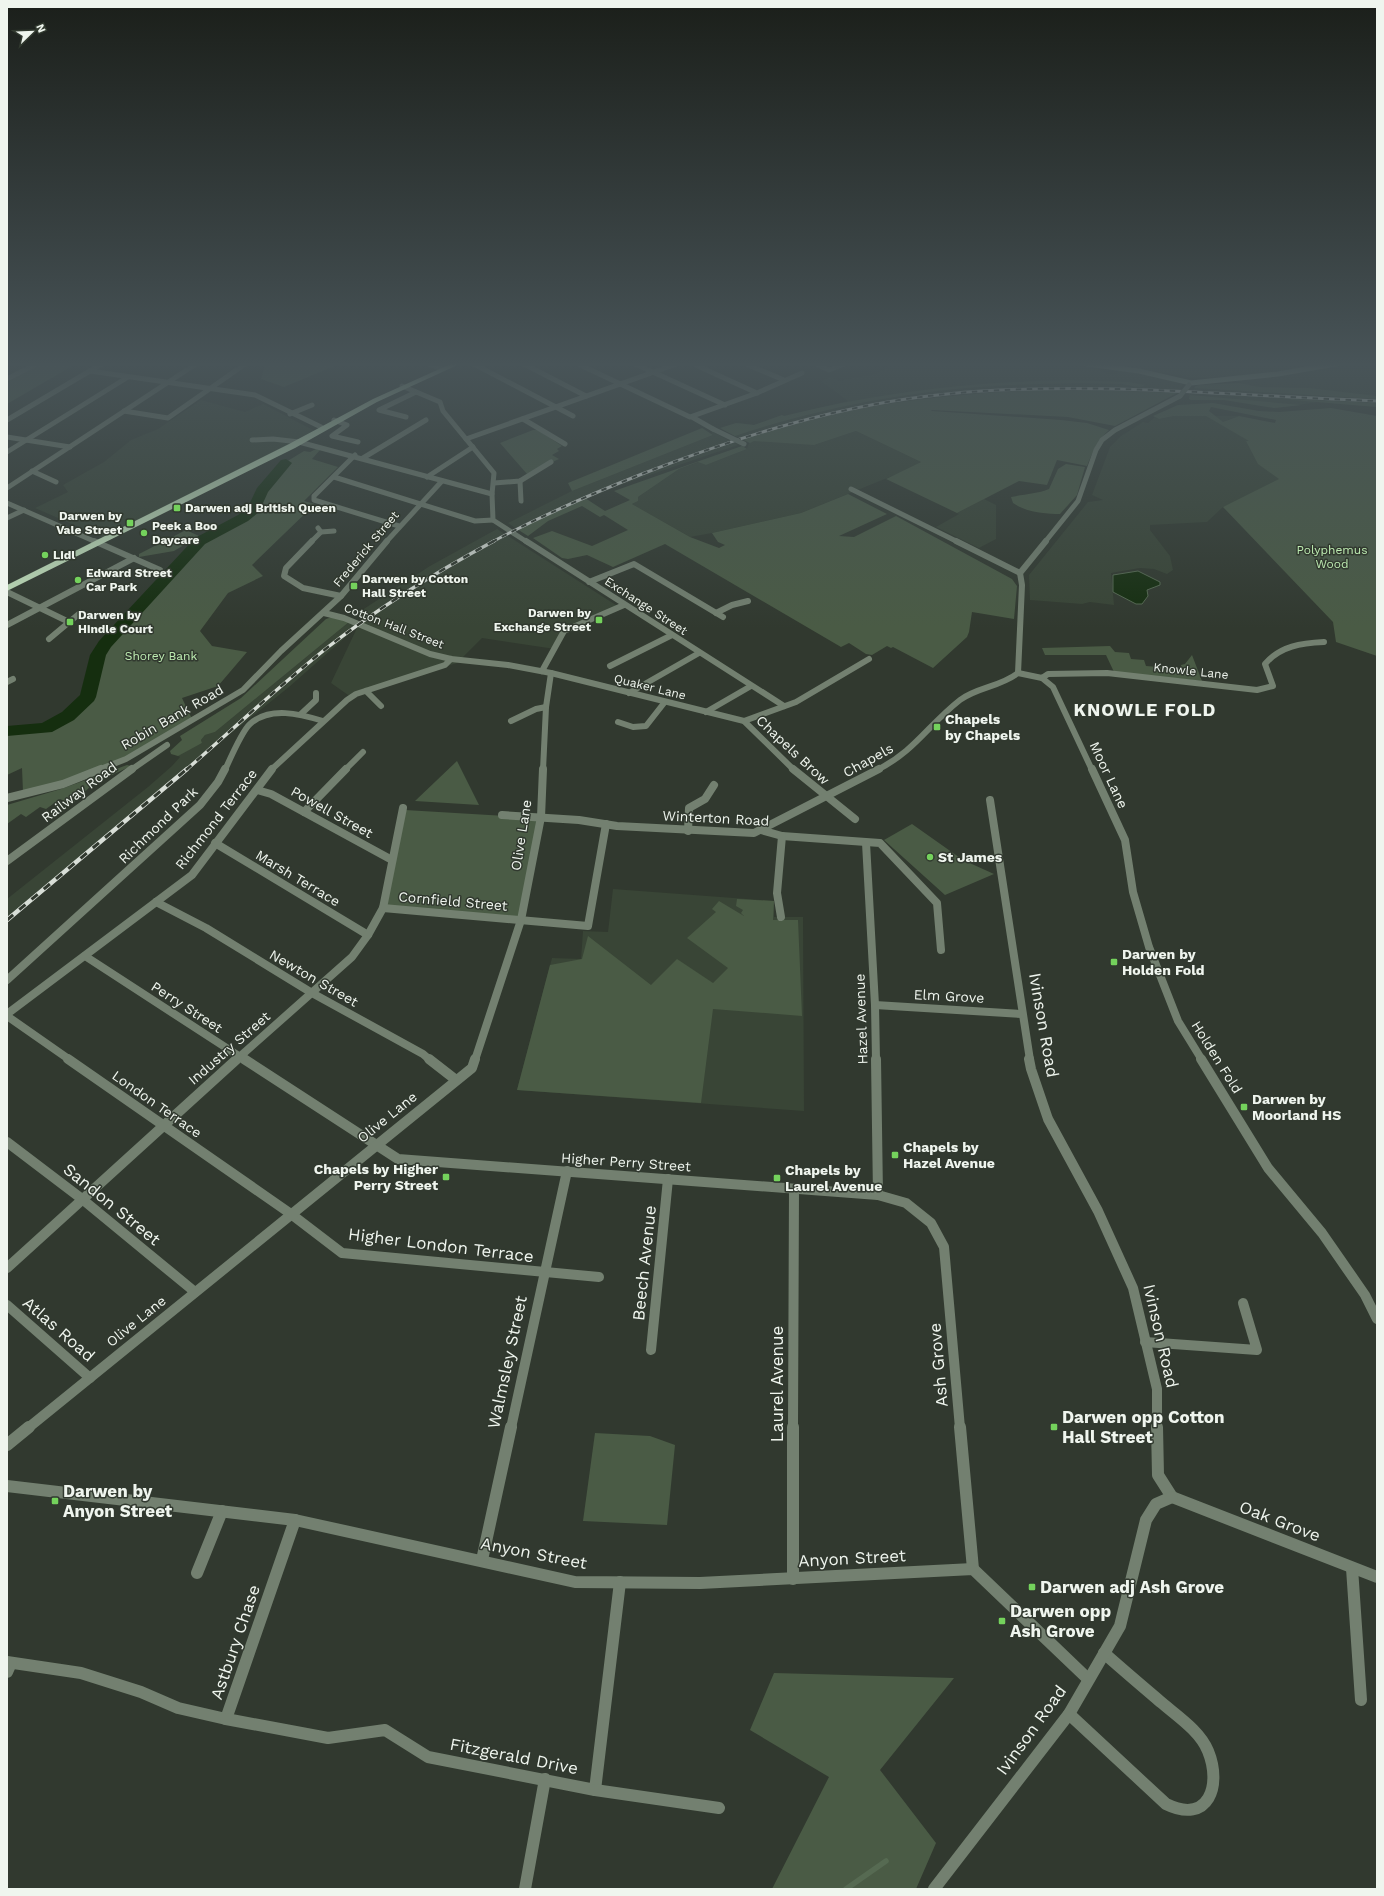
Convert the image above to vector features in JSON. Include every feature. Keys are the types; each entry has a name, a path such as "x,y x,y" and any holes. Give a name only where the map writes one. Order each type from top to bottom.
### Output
{"highway":[{"path":"8,588 282,450"}],"street":[{"path":"7,488 64,450"},
{"path":"333,450 492,494"},
{"path":"363,458 375,450"},
{"path":"427,477 469,450"},
{"path":"334,477 422,503 475,521 495,522 492,494 494,473 475,450"},
{"path":"1018,673 1022,585 1020,573 1078,502 1096,450"},
{"path":"355,456 314,496 314,500 399,526"},
{"path":"494,483 520,481 551,462"},
{"path":"32,471 56,482"},
{"name":"Frederick Street","path":"324,613 341,596 399,526 442,481"},
{"path":"520,481 521,501"},
{"path":"851,489 1020,573"},
{"path":"7,503 160,570"},
{"path":"7,518 24,510"},
{"name":"Exchange Street","path":"495,522 784,706"},
{"path":"334,531 320,530 286,568 284,576 294,584 314,592 341,596"},
{"path":"7,625 134,558"},
{"path":"589,582 634,564 723,617"},
{"path":"8,588 38,608 69,622"},
{"path":"716,613 732,605 748,601"},
{"path":"542,671 564,631 624,605"},
{"path":"49,639 80,613"},
{"name":"Cotton Hall Street","path":"324,613 344,618 430,654 451,659 508,665 551,673"},
{"name":"Robin Bank Road","path":"7,798 63,784 126,759 214,708 243,690 281,651 324,613"},
{"path":"610,666 672,635"},
{"name":"Knowle Lane","path":"1018,673 1042,678 1048,674 1107,673 1257,690 1273,686 1265,664 1270,656 1291,646 1310,642 1324,642"},
{"path":"628,693 700,653"},
{"name":"Richmond Terrace","path":"7,1015 192,875 279,761 347,700 366,691 445,665 451,659"},
{"path":"744,721 796,702 869,659"},
{"name":"Quaker Lane","path":"551,673 664,703 744,721"},
{"name":"Olive Lane","path":"7,1445 472,1068 521,920 541,817 546,707 551,673"},
{"name":"Chapels","path":"760,830 826,797 902,756 937,720 971,693 995,686 1018,673"},
{"name":"Moor Lane","path":"1042,678 1053,687 1125,840 1133,892"},
{"path":"706,712 751,686"},
{"path":"366,691 381,706"},
{"path":"301,714 316,700 316,693"},
{"path":"618,722 633,727 646,726 664,703"},
{"path":"511,721 536,709 546,707"},
{"name":"Richmond Park","path":"7,980 116,883 200,805 218,782 242,734 249,725 261,717 286,712 301,714 323,721"},
{"name":"Chapels Brow","path":"744,721 750,725 788,765 855,819"},
{"name":"Railway Road","path":"7,861 106,787 167,746"},
{"path":"304,812 363,752"},
{"path":"688,831 689,808 705,798 714,785"},
{"name":"Powell Street","path":"257,790 271,794 392,860"},
{"name":"Ivinson Road","path":"934,1889 1069,1714 1120,1626 1146,1520 1156,1504 1172,1497 1158,1475 1157,1389 1133,1288 1098,1211 1048,1119 1031,1069 990,800"},
{"name":"Industry Street","path":"7,1268 163,1125 352,957 368,935 383,908 403,808"},
{"name":"Winterton Road","path":"502,815 541,817 688,831 754,833 760,830 782,836 880,843 937,903 941,950"},
{"name":"Cornfield Street","path":"383,908 588,926 606,824"},
{"path":"781,917 777,892 782,836"},
{"name":"Marsh Terrace","path":"215,843 368,935"},
{"name":"Hazel Avenue","path":"866,843 875,1005 878,1194"},
{"name":"Holden Fold","path":"1133,892 1149,946 1178,1021 1268,1168 1322,1233 1365,1295 1377,1319"},
{"name":"Newton Street","path":"156,902 206,928 312,993 423,1054 456,1080"},
{"name":"Perry Street","path":"85,956 376,1145"},
{"name":"Elm Grove","path":"875,1005 1022,1014"},
{"name":"London Terrace","path":"7,1015 291,1214"},
{"name":"Sandon Street","path":"7,1142 82,1199 195,1292"},
{"name":"Higher Perry Street","path":"376,1145 398,1159 878,1194"},
{"name":"Walmsley Street","path":"482,1560 543,1273 567,1171"},
{"name":"Beech Avenue","path":"651,1350 668,1179"},
{"name":"Laurel Avenue","path":"793,1579 794,1189"},
{"name":"Ash Grove","path":"878,1194 906,1203 931,1223 944,1247 973,1569"},
{"name":"Higher London Terrace","path":"291,1214 342,1253 543,1273 600,1277"},
{"path":"1145,1342 1257,1350 1243,1303"},
{"name":"Atlas Road","path":"7,1305 90,1378"},
{"name":"Anyon Street","path":"7,1486 295,1520 482,1560 574,1582 700,1583 973,1569"},
{"name":"Oak Grove","path":"1172,1497 1377,1577"},
{"path":"197,1573 222,1511"},
{"name":"Astbury Chase","path":"8,1666 81,1673 141,1692 178,1708 226,1719 295,1520"},
{"path":"1352,1568 1361,1700"},
{"path":"973,1569 1088,1679"},
{"name":"Fitzgerald Drive","path":"226,1719 328,1738 385,1730 428,1757 546,1779 595,1790 620,1582"},
{"path":"1069,1714 1166,1804 1178,1810 1194,1810 1205,1802 1213,1791 1213,1766 1207,1749 1192,1729 1104,1653"},
{"path":"525,1889 546,1779"},
{"path":"595,1790 719,1808"}],"shaded area":[{"path":"118,450 277,450 104,538 35,508 68,492 63,485 104,462"},
{"path":"674,450 722,450 617,486 517,529 508,523 572,491"},
{"path":"743,450 897,450 921,462 897,474 801,513 690,537 632,504 638,501 638,497 679,469 699,462 706,465"},
{"path":"1109,450 1286,450 1320,467 1223,507 1207,522 1150,525 1150,530 1170,556 1173,570 1167,574 1154,569 1140,568 1111,573 1114,605 1090,602 1082,604 1030,600 1029,575 1088,502 1103,500 1092,495"},
{"path":"984,499 996,505 996,539 979,548 936,527 959,514 957,513"},
{"path":"497,529 619,607 564,631 555,649 482,638 457,663 351,697 331,683 357,628 367,620 356,614 430,566"},
{"path":"1138,571 1160,582 1160,585 1147,590 1148,596 1142,604 1136,604 1113,592 1113,575"},
{"path":"349,622 358,626 289,687 225,738 7,923 7,899 148,787 172,766 180,757 178,756 181,753 202,743 201,740 205,735 215,732"},
{"path":"613,889 774,901 774,917 803,917 804,1111 517,1090 552,958 581,959 583,931 608,932"}],"green space":[{"name":"Shorey Bank","path":"320,450 312,459 338,467 304,501 315,504 252,565 263,576 228,593 200,631 212,646 247,652 218,686 182,698 192,719 125,758 62,783 23,792 22,768 7,775 7,733 19,733 53,726 73,715 82,707 90,698 95,688 103,654 201,542 247,518 255,511 266,490 289,464 286,462 304,451"},
{"path":"507,450 559,451 552,455 559,459 527,474"},
{"path":"647,450 674,450 572,491 568,483"},
{"path":"729,450 743,450 706,465 698,462 679,469 638,497 638,501 632,504 690,537 719,548 725,545 718,542 712,533 801,513 848,494 887,514 839,536 854,537 896,516 1012,579 1017,586 1014,619 972,612 967,637 933,668 893,647 891,648 887,646 872,655 866,654 849,643 841,647 665,544 613,567 587,555 568,559 562,558 533,538 552,531 592,546 628,530 604,515 600,517 582,506 548,521 528,536 517,529 585,498 605,511 630,500 614,491"},
{"path":"897,450 1094,450 1087,466 1057,460 1047,485 1019,481 957,513 886,479 921,462"},
{"name":"Polyphemus Wood","path":"1251,450 1377,450 1377,656 1336,642 1333,622 1223,507 1279,479 1258,464"},
{"path":"1066,464 1085,467 1077,495 1060,514 1035,512 1024,509 1013,503 1011,497 1049,489 1058,469"},
{"path":"186,530 199,536 174,551 139,557 139,554"},
{"path":"332,617 349,622 215,732 205,735 201,740 202,743 178,756 171,754 170,751 182,740 180,736 241,698 326,619"},
{"path":"1110,646 1115,652 1129,653 1131,659 1144,660 1146,666 1182,669 1181,665 1185,664 1192,655 1202,681 1114,672 1106,655 1045,655 1042,648"},
{"path":"457,761 479,805 415,801"},
{"path":"127,765 131,766 93,784 72,804 60,799 46,809 40,807 26,817 21,814 7,824 7,805 61,789"},
{"path":"405,810 538,818 519,918 386,907"},
{"path":"912,824 963,860 994,874 945,895 884,840"},
{"path":"737,899 774,901 773,920 798,920 802,1016 713,1009 701,1103 517,1090 550,965 582,959 588,936 651,985 677,959 713,983 728,968 687,938 716,912 712,909 719,901 744,916 741,913 743,910 736,906"},
{"path":"595,1433 650,1436 675,1445 667,1525 583,1521"},
{"path":"774,1673 954,1678 880,1770 936,1843 916,1889 772,1889 829,1777 750,1730"}],"waterway":[{"path":"7,731 46,728 68,716 88,697 98,655 105,644 200,541 243,518 254,509 262,491 286,463"},
{"path":"846,1889 886,1861"}],"railway":[{"path":"492,542 548,514 604,489 706,450"},
{"path":"186,770 292,677 348,632 409,591 494,541"},
{"path":"7,920 187,769"}],"place":[{"name":"Darwen adj British Queen","path":"177,508"},
{"name":"Darwen by Vale Street","path":"130,523"},
{"name":"Peek a Boo Daycare","path":"144,533"},
{"name":"Lidl","path":"45,555"},
{"name":"Edward Street Car Park","path":"78,580"},
{"name":"Darwen by Cotton Hall Street","path":"354,586"},
{"name":"Darwen by Exchange Street","path":"599,620"},
{"name":"Darwen by Hindle Court","path":"70,622"},
{"name":"Chapels by Chapels","path":"937,727"},
{"name":"St James","path":"930,857"},
{"name":"Darwen by Holden Fold","path":"1114,962"},
{"name":"Darwen by Moorland HS","path":"1244,1107"},
{"name":"Chapels by Hazel Avenue","path":"895,1155"},
{"name":"Chapels by Higher Perry Street","path":"446,1177"},
{"name":"Chapels by Laurel Avenue","path":"777,1178"},
{"name":"Darwen opp Cotton Hall Street","path":"1054,1427"},
{"name":"Darwen by Anyon Street","path":"55,1501"},
{"name":"Darwen adj Ash Grove","path":"1032,1587"},
{"name":"Darwen opp Ash Grove","path":"1002,1621"}],"district":[{"name":"KNOWLE FOLD","path":"1145,709"}]}
